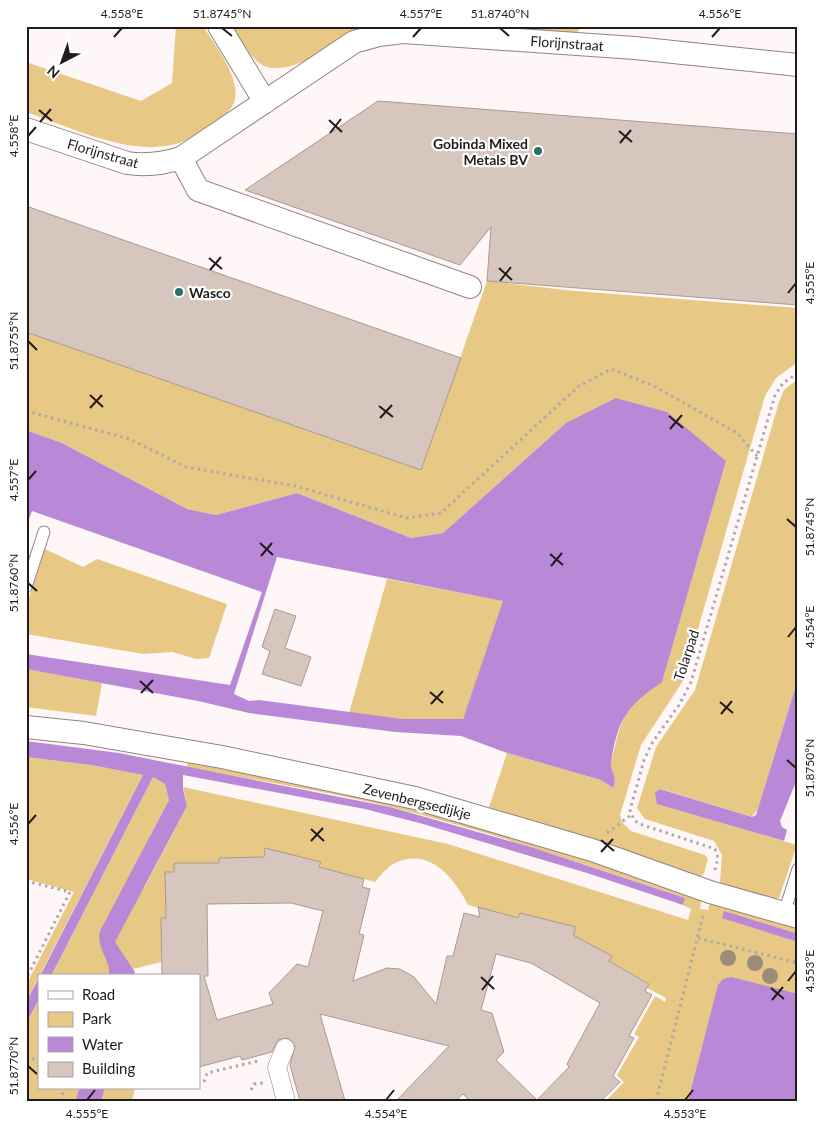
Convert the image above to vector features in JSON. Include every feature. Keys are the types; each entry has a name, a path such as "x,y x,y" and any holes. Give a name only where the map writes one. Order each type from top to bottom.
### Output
{"street":[{"path":"219,26 265,102"},
{"name":"Florijnstraat","path":"26,129 127,163 144,166 181,158 354,42 379,35 403,32 488,32 798,65"},
{"path":"181,158 198,190 470,287"},
{"name":"Zevenbergsedijkje","path":"26,727 84,733 222,757 415,798 592,850 710,892 791,915"},
{"path":"284,1052 277,1066 286,1101"}],"lane":[{"path":"26,587 44,532"},
{"path":"791,915 798,869"}],"path":[{"path":"26,411 130,439 186,467 295,486 407,518 442,513 579,386 611,369 654,386 737,433 757,456"},
{"name":"Tolarpad","path":"710,892 718,858 715,850 640,824 634,820 630,810 644,760 652,743 679,705 691,682 775,395 783,383 798,373"},
{"path":"26,881 70,892 26,979"},
{"path":"656,1101 710,892"},
{"path":"698,938 798,963"},
{"path":"204,1082 207,1073 284,1052"},
{"path":"26,1056 38,1060"}],"green space":[{"path":"176,26 203,26 228,66 235,89 235,99 229,111 191,138 166,146 125,145 83,133 26,112 26,62 141,101 172,83"},
{"path":"232,26 372,26 300,63 270,68 255,59"},
{"path":"506,26 580,26 577,34 506,28"},
{"path":"487,281 575,291 798,308 798,362 776,378 765,396 683,681 641,745 620,815 622,822 631,831 705,855 708,859 704,873 698,879 488,810 507,753 601,780 613,788 614,779 611,763 618,734 626,715 636,701 662,681 726,461 566,423 443,533 411,538 297,493 216,515 187,509 62,443 26,430 26,332 421,470"},
{"path":"798,379 798,679 758,809 752,817 661,789 658,804 797,845 779,898 769,901 725,887 720,883 722,855 714,841 645,819 637,808 656,747 695,690 779,402 784,390"},
{"path":"45,549 83,567 97,559 227,604 209,658 196,659 172,652 143,654 26,634 26,607"},
{"path":"387,579 504,601 463,719 403,719 349,713"},
{"path":"26,669 102,683 96,716 26,707"},
{"path":"26,757 91,765 143,775 40,974 38,974 38,979 26,1002 26,985 74,892 26,879"},
{"path":"190,758 429,810 702,895 700,909 708,910 711,898 798,923 798,1101 606,1101 624,1082 617,1075 639,1037 634,1034 655,996 665,1002 666,998 647,988 649,984 645,981 609,961 573,935 575,927 520,913 519,918 468,905 448,876 430,862 419,859 408,859 395,863 386,869 375,882 320,867 321,862 265,850 263,857 220,858 220,863 174,864 174,872 165,877 166,918 161,918 161,962 133,969 130,964 128,974 52,974 153,777 165,784 169,800 150,836 144,888 187,806 183,787 448,844 688,920 691,909 683,905 685,898 502,838 366,801 186,767"},
{"path":"38,1001 38,1090 135,1090 132,1101 26,1101 26,1024"}],"water":[{"path":"616,398 667,412 726,461 662,682 632,707 621,724 617,735 611,762 615,780 613,788 601,780 507,753 461,736 395,732 249,713 198,701 26,669 26,654 230,685 262,592 32,511 26,527 29,510 26,509 26,430 62,443 187,509 216,515 297,493 411,538 443,533 566,423","holes":["277,557 503,601 463,719 403,719 259,700 249,701 234,694"]},
{"path":"798,679 798,777 780,821 782,827 787,830 784,841 657,804 655,793 660,789 752,817 756,815"},
{"path":"26,741 119,753 390,807 534,848 685,898 683,905 587,873 423,824 365,809 183,775 183,789 187,806 115,942 134,974 109,974 108,964 100,944 100,931 169,800 165,784 153,777 52,974 41,974 143,775 91,765 26,757"},
{"path":"724,911 798,934 798,942 722,918"},
{"path":"731,977 798,994 798,1101 688,1101 718,985 723,979"},
{"path":"38,980 38,1001 26,1024 26,1002"},
{"path":"79,1090 104,1090 101,1101 76,1101"}],"building":[{"path":"378,101 798,134 798,305 487,281 491,227 460,265 245,190"},
{"path":"26,206 461,358 421,470 26,332"},
{"path":"275,609 296,616 285,648 311,657 301,686 262,674 270,651 262,647"},
{"path":"265,848 321,862 319,867 364,879 362,887 370,889 359,934 364,935 353,981 387,968 400,969 414,977 436,1004 447,956 453,956 464,913 480,917 478,907 518,918 520,913 576,927 573,935 612,956 609,961 649,984 645,991 652,995 629,1036 634,1038 613,1076 620,1082 601,1101 470,1101 463,1094 456,1101 396,1101 449,1046 320,1014 345,1101 300,1101 290,1065 295,1046 289,1038 278,1040 272,1052 242,1060 240,1056 200,1067 200,974 162,974 161,918 166,918 165,872 174,872 174,864 219,863 219,858 264,857","holes":["291,903 323,911 308,967 297,964 269,993 273,1004 217,1020 204,976 208,976 207,904","496,954 531,963 600,1003 567,1064 569,1067 537,1100 496,1060 504,1052 492,1013 481,1010"]}],"place":[{"name":"Gobinda Mixed Metals BV","path":"538,151"},
{"name":"Wasco","path":"179,292"}]}
